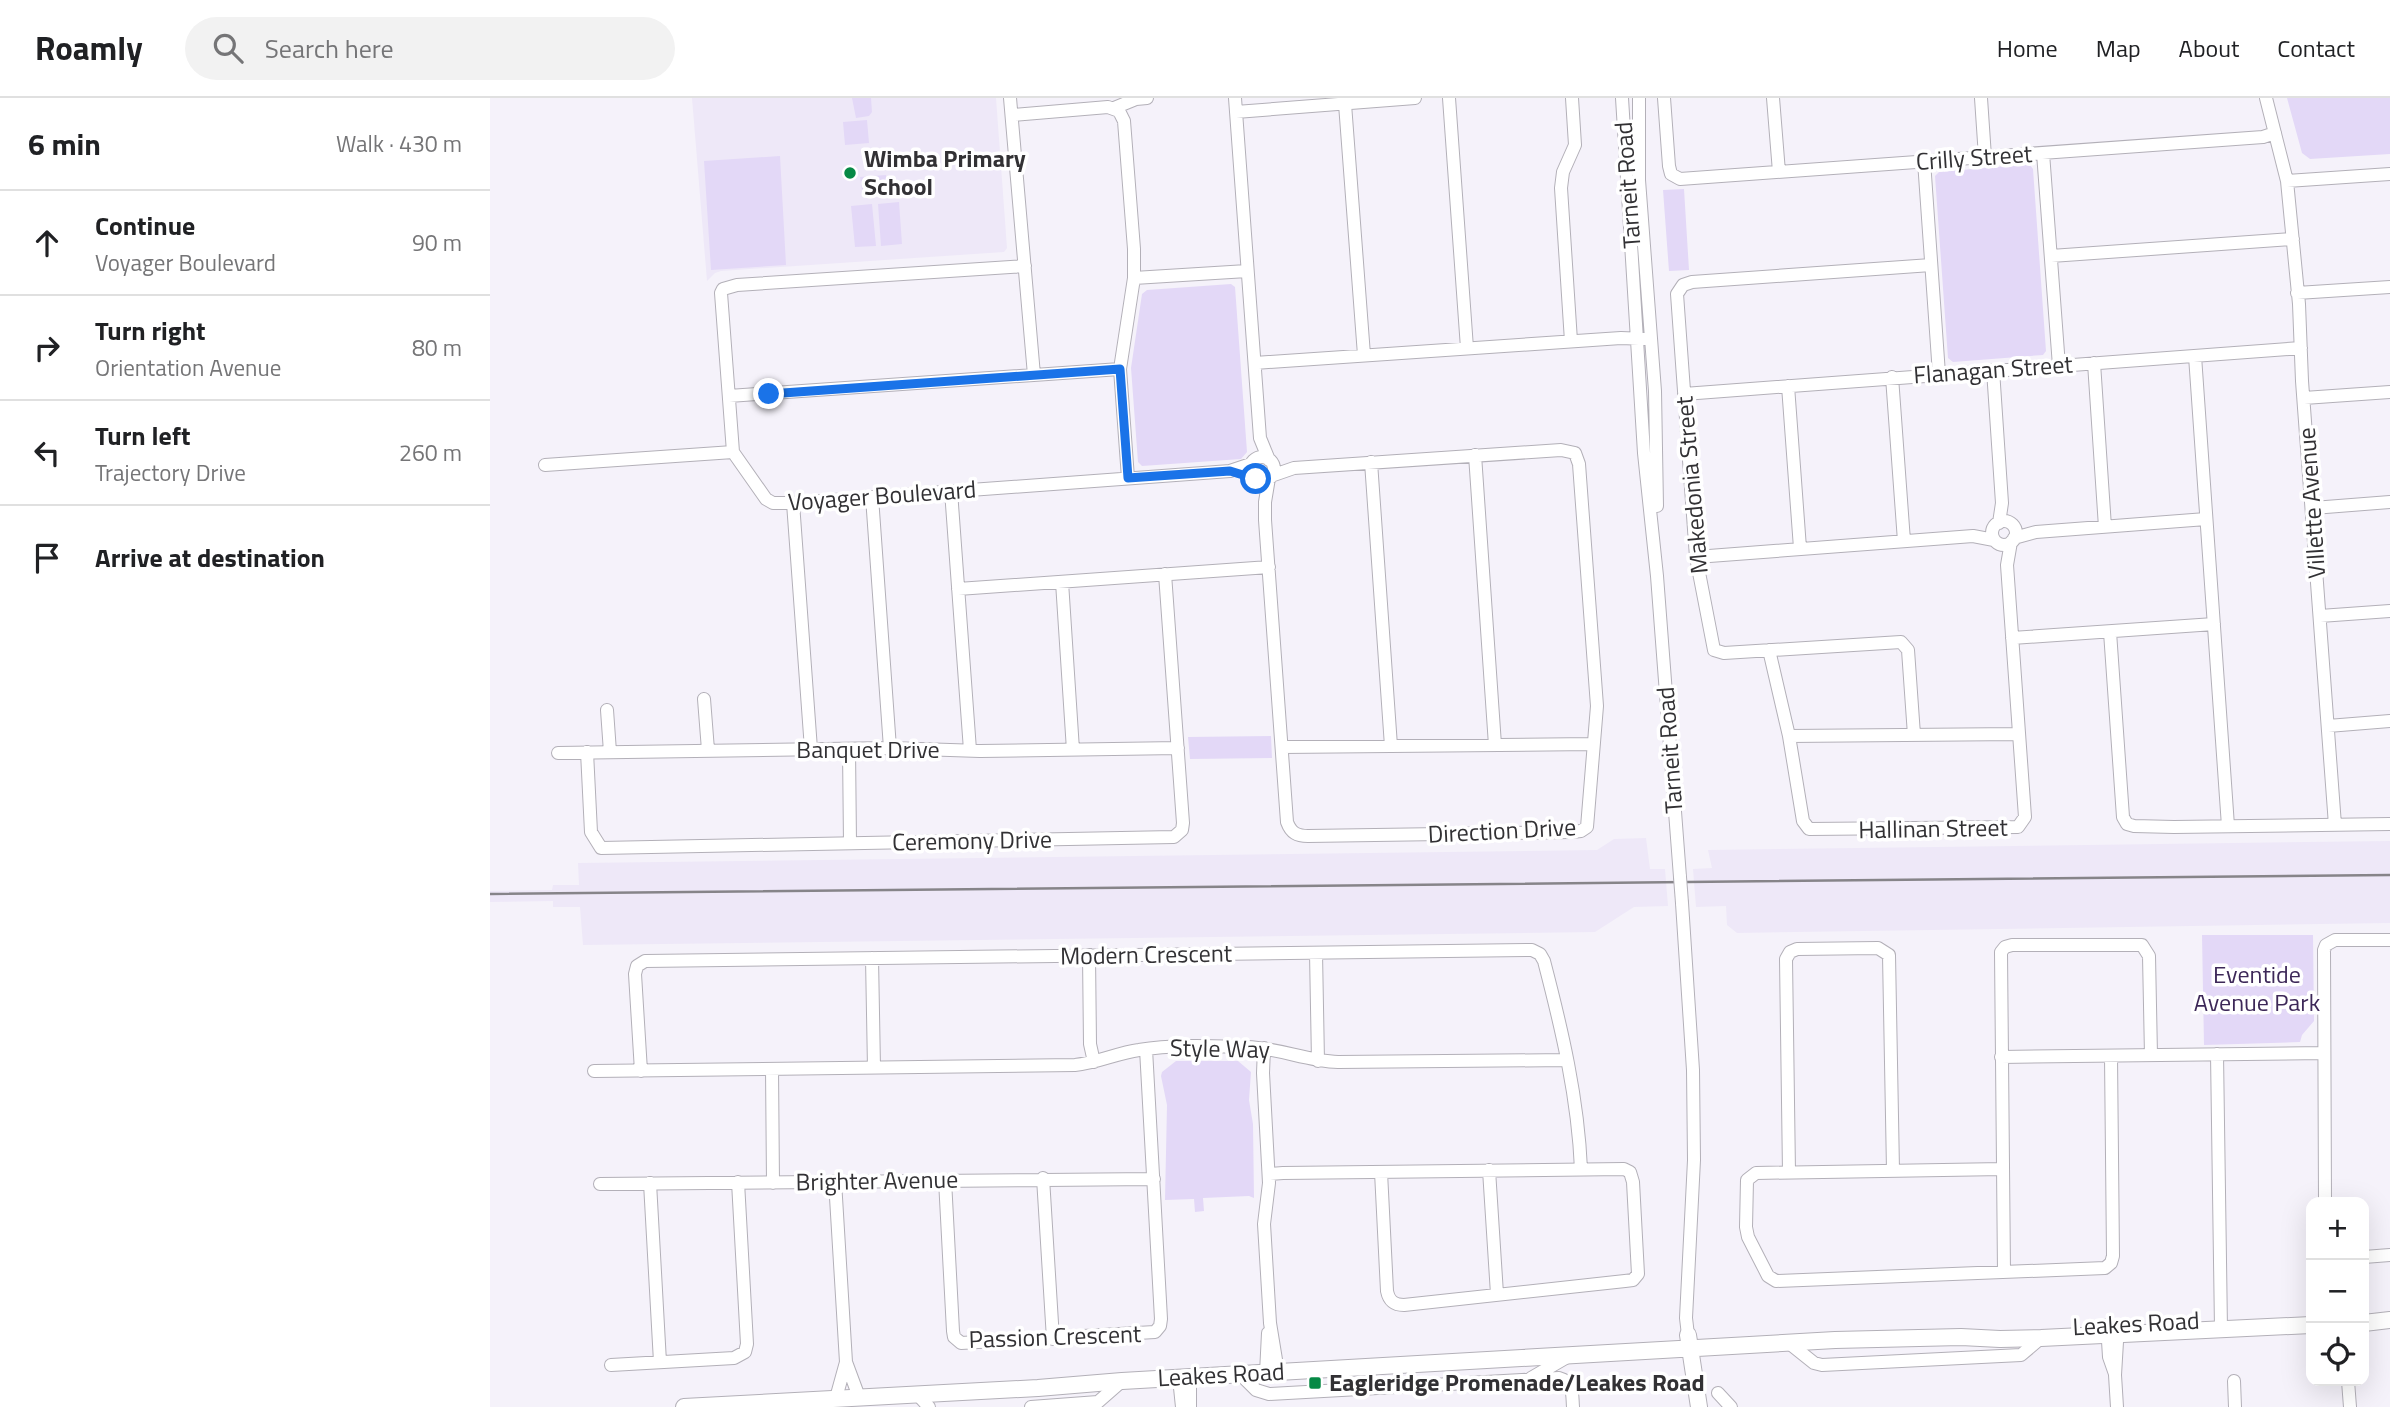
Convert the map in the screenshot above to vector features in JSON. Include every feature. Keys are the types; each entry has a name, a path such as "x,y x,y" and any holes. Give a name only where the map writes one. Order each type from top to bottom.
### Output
{"main road":[{"path":"2369,1314 2390,1315"},
{"name":"Leakes Road","path":"1961,1337 2009,1331 2113,1330 2306,1316"},
{"path":"2369,1322 2390,1320"},
{"name":"Leakes Road","path":"2221,1324 2306,1325"},
{"name":"Leakes Road","path":"684,1407 859,1396 924,1403 1038,1388 1122,1381 1572,1355 1689,1341 1789,1343 1961,1337 2041,1338 2113,1330"},
{"name":"Tarneit Road","path":"1689,1341 1698,1405"}],"street":[{"path":"1010,98 1034,375"},
{"path":"1012,115 1114,108 1136,99 1147,98"},
{"path":"1235,98 1260,438 1274,467 1263,478 1282,747 1593,744"},
{"path":"1236,112 1415,98"},
{"path":"1449,98 1467,348"},
{"path":"1571,341 1560,187 1563,172 1575,145 1572,98"},
{"name":"Tarneit Road","path":"1622,98 1644,453 1656,562 1693,1070 1694,1160 1686,1318 1689,1341"},
{"path":"1639,98 1637,138 1652,353 1657,474 1656,562"},
{"name":"Crilly Street","path":"1664,98 1669,166 1673,176 1684,178 2263,137 2275,133"},
{"path":"1773,98 1779,172"},
{"path":"1981,98 1986,157"},
{"name":"Villette Avenue","path":"2266,98 2287,181 2293,239 2335,825"},
{"path":"1345,104 1364,355"},
{"path":"1114,108 1119,111 1124,121 1134,278 1120,369 1128,478"},
{"path":"2043,153 2059,366"},
{"path":"1924,161 1939,374"},
{"path":"2287,181 2390,174"},
{"path":"1637,337 1644,334 1646,328 1641,267 1642,223"},
{"path":"2051,256 2293,239"},
{"name":"Makedonia Street","path":"1914,735 1908,650 1901,642 1724,653 1714,650 1696,557 1677,299 1678,291 1683,285 1692,282 1931,265"},
{"path":"545,465 589,468 687,461 733,452 721,293 727,286 1025,266"},
{"path":"1134,278 1248,271"},
{"path":"2297,293 2390,287"},
{"path":"1255,363 1637,337 1644,338 1652,353"},
{"name":"Flanagan Street","path":"1684,394 2301,348"},
{"path":"2195,356 2228,826"},
{"path":"2094,363 2105,527"},
{"path":"729,396 1120,369"},
{"path":"1993,370 2004,533"},
{"path":"1892,377 1904,541"},
{"path":"1788,386 1800,548"},
{"path":"2304,398 2390,392"},
{"path":"1260,438 1251,473 1263,478 1294,468 1475,456 1495,744"},
{"name":"Direction Drive","path":"1282,747 1287,822 1293,833 1308,836 1581,831 1587,827 1597,706 1580,464 1575,453 1567,450 1475,456"},
{"name":"Voyager Boulevard","path":"733,452 766,499 773,503 1230,471 1263,478"},
{"path":"1252,463 1261,457 1294,468"},
{"path":"1371,462 1391,746"},
{"name":"Voyager Boulevard","path":"1230,471 1252,463"},
{"path":"951,491 970,750"},
{"path":"872,497 890,748"},
{"path":"2313,508 2390,502"},
{"path":"793,503 811,749"},
{"path":"1696,557 2206,519"},
{"name":"Hallinan Street","path":"1769,650 1789,736 1802,816 1809,829 2014,829 2021,825 2025,817 2004,533"},
{"path":"958,589 1269,567"},
{"name":"Ceremony Drive","path":"587,752 591,832 601,848 1174,837 1182,830 1183,823 1166,574"},
{"path":"1062,582 1073,750"},
{"path":"2320,616 2390,611"},
{"path":"2012,638 2214,624"},
{"path":"2110,632 2124,821 2133,826 2390,824"},
{"path":"705,699 708,750"},
{"path":"607,710 610,752"},
{"path":"2328,726 2390,721"},
{"path":"1789,736 2019,734"},
{"name":"Banquet Drive","path":"558,753 890,748 1178,748"},
{"path":"849,749 850,843"},
{"path":"2325,1197 2323,957 2326,945 2335,940 2390,940"},
{"path":"2004,1272 2000,957 2005,947 2136,943 2144,946 2149,956 2151,1055"},
{"path":"1789,1172 1786,959 1793,950 1810,948 1878,948 1889,955 1893,1170"},
{"name":"Modern Crescent","path":"641,1071 635,974 637,966 642,962 1535,951 1542,956 1545,965 1577,1107 1581,1169"},
{"path":"1316,953 1318,1060"},
{"path":"1089,955 1090,1044 1094,1062"},
{"path":"872,958 874,1068"},
{"path":"1264,1048 1269,1174 1264,1224 1272,1372"},
{"name":"Style Way","path":"594,1071 1066,1066 1146,1049 1264,1048 1338,1062 1567,1060"},
{"name":"Passion Crescent","path":"945,1180 954,1337 961,1343 1150,1334 1159,1329 1161,1322 1146,1049"},
{"path":"2001,1057 2324,1053"},
{"path":"2217,1054 2221,1324"},
{"path":"2003,1169 1759,1172 1748,1177 1745,1227 1773,1280 1786,1282 2108,1266 2112,1260 2111,1056"},
{"path":"772,1069 773,1183"},
{"path":"1269,1174 1489,1170 1627,1170 1633,1182 1639,1266 1635,1278 1397,1304 1390,1300 1387,1291 1381,1172"},
{"path":"1489,1170 1497,1294"},
{"path":"1043,1178 1052,1339"},
{"name":"Brighter Avenue","path":"600,1184 1154,1179"},
{"path":"835,1181 846,1362 859,1396"},
{"path":"611,1365 738,1357 746,1348 738,1182"},
{"path":"650,1183 660,1362"},
{"path":"2369,1257 2390,1255"},
{"path":"2113,1330 2117,1407"},
{"name":"Leakes Road","path":"1789,1343 1814,1363 1822,1365 2021,1355 2041,1338"},
{"name":"Leakes Road","path":"1531,1378 1572,1355"},
{"path":"836,1398 846,1362"},
{"path":"1240,1374 1256,1391 1265,1394 1559,1378 1566,1380 1571,1387 1573,1407"},
{"path":"1182,1407 1184,1377"},
{"path":"1184,1377 1190,1407"},
{"name":"Leakes Road","path":"1031,1407 1098,1402 1122,1381"},
{"path":"2234,1381 2235,1407"},
{"path":"2348,1386 2350,1407"},
{"path":"1718,1393 1731,1407"}],"shaded area":[{"name":"Wimba Primary School","path":"692,98 996,98 1007,248 1004,252 721,271 707,281"},
{"path":"1646,838 1650,869 1665,869 1668,906 1634,907 1595,932 583,945 580,907 553,907 553,901 490,902 490,891 552,890 553,885 579,885 578,863 1597,850 1614,839"},
{"path":"2390,841 2390,923 1737,933 1727,925 1726,906 1696,907 1693,869 1712,868 1708,850"}],"green space":[{"path":"852,98 871,98 872,112 869,116 856,118"},
{"path":"2287,98 2390,98 2390,154 2310,159 2302,153"},
{"path":"867,120 869,143 845,145 843,122"},
{"path":"780,156 786,265 711,270 704,161"},
{"path":"2029,164 2033,169 2046,351 2043,355 1953,362 1948,358 1935,176 1939,172"},
{"path":"886,175 885,187 862,190 860,177"},
{"path":"1684,189 1689,270 1669,271 1663,190"},
{"path":"899,202 902,244 881,246 878,204"},
{"path":"872,204 876,246 855,247 851,206"},
{"path":"1231,284 1235,287 1247,452 1241,459 1142,466 1138,462 1131,368 1142,294 1147,290"},
{"path":"1271,736 1272,758 1190,759 1188,737"},
{"name":"Eventide Avenue Park","path":"2202,935 2313,935 2314,1021 2302,1035 2300,1042 2204,1045"},
{"path":"1176,1061 1238,1061 1251,1072 1249,1100 1253,1124 1254,1198 1203,1198 1204,1211 1195,1212 1194,1199 1165,1200 1167,1105 1161,1076 1162,1072"}],"railway":[{"path":"490,894 2390,875"}],"place":[{"name":"Wimba Primary School","path":"850,173"},
{"name":"Eagleridge Promenade/Leakes Road","path":"1315,1383"}],"route":[{"path":"769,394 1120,369 1128,478 1230,471 1256,479"}]}
